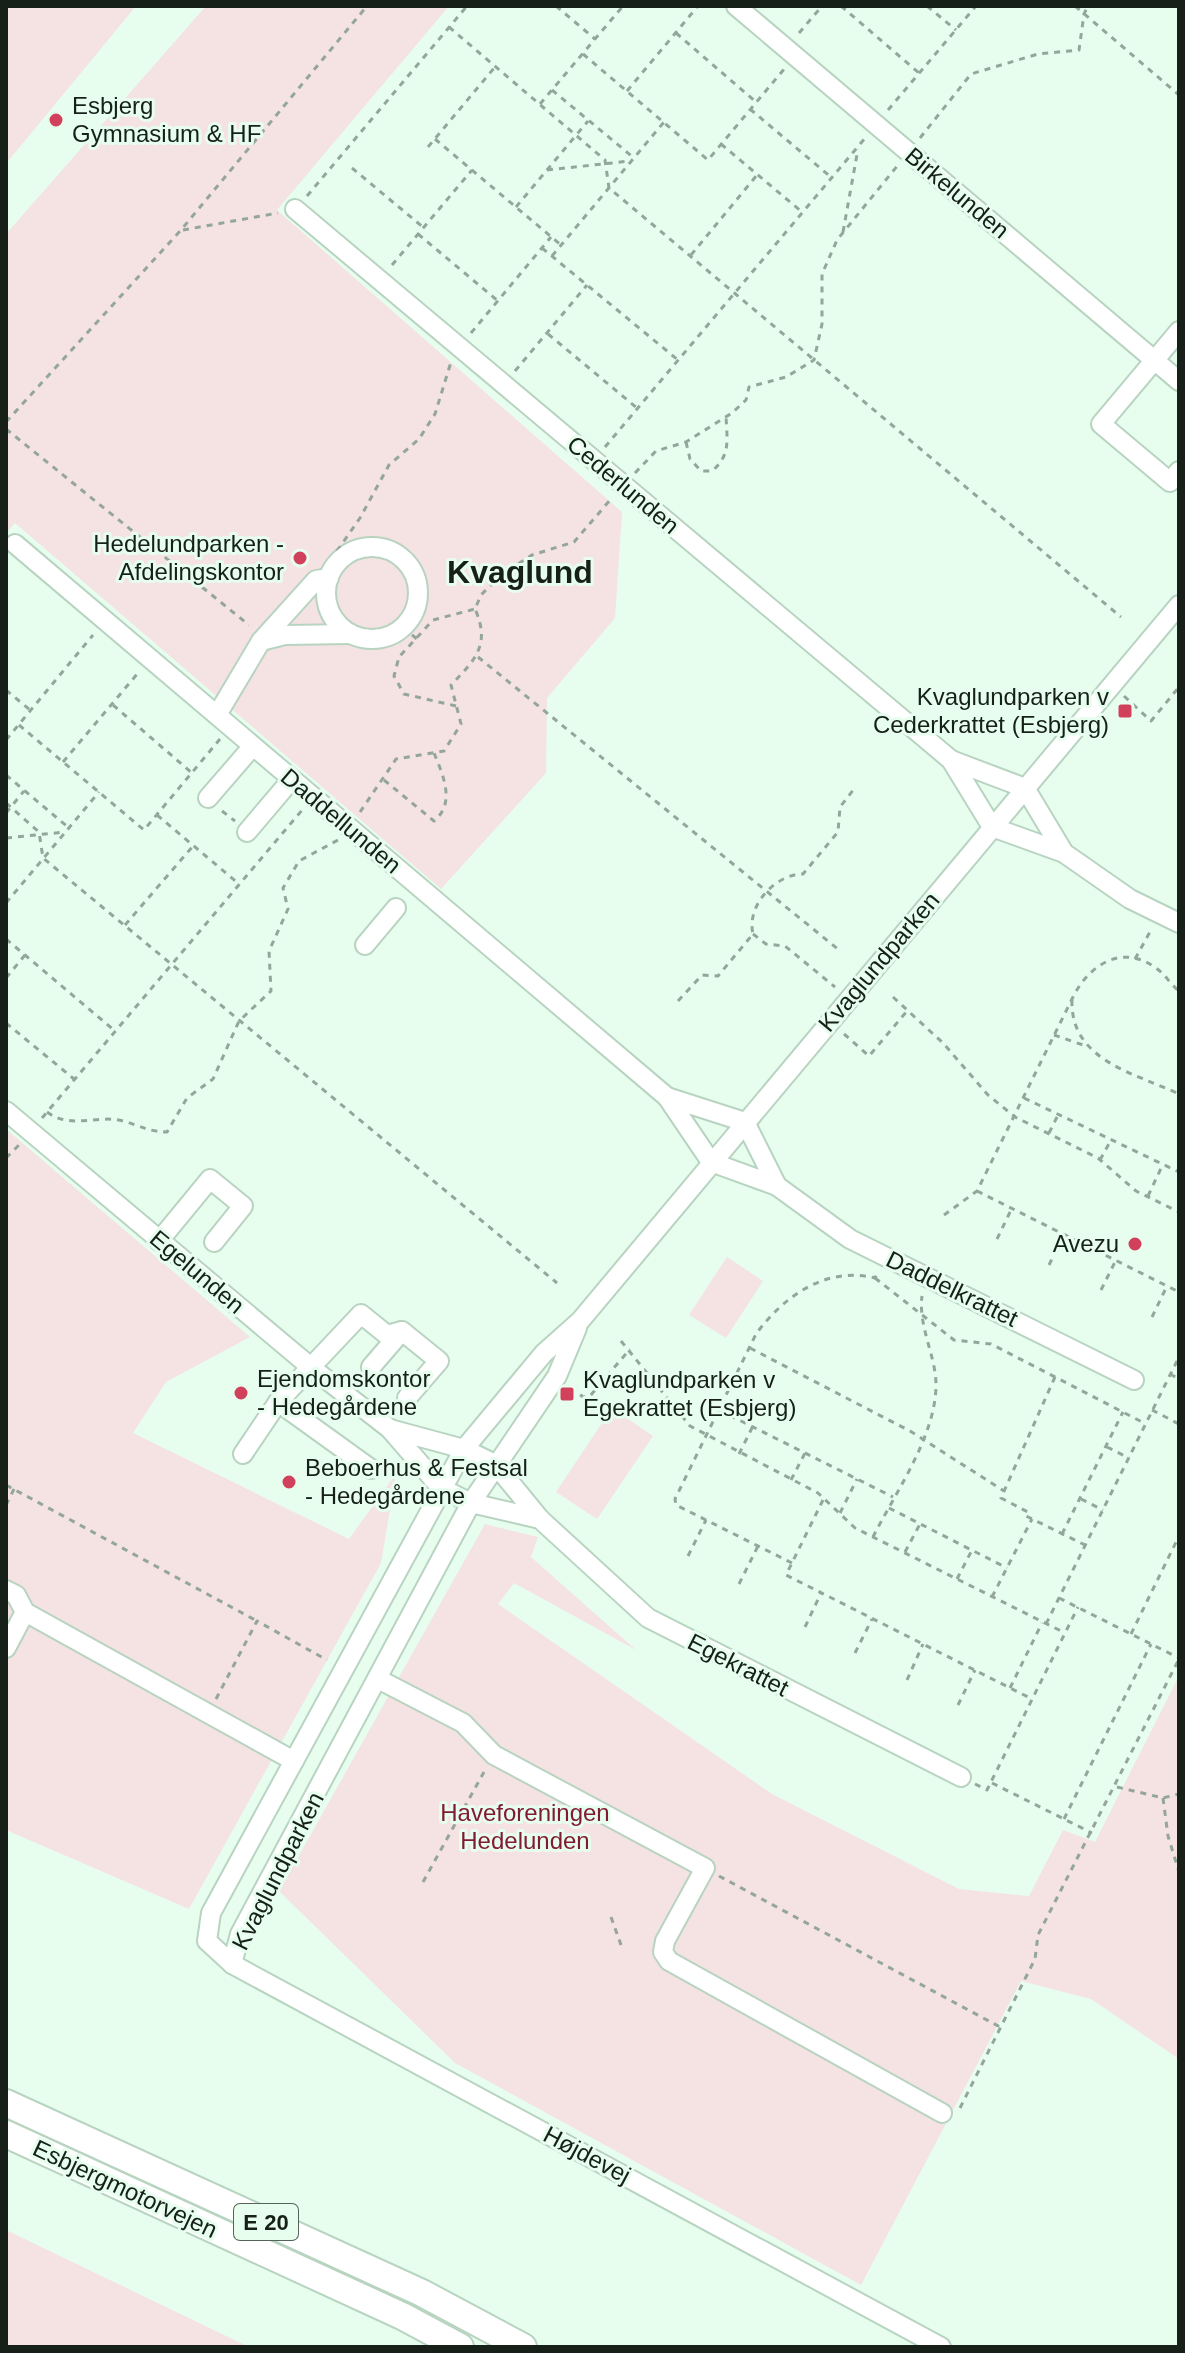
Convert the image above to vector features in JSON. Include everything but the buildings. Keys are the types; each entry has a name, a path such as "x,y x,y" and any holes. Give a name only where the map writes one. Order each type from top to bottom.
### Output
{"highway":[{"name":"Esbjergmotorvejen","path":"6,2103 422,2293 523,2347"},
{"name":"Esbjergmotorvejen","path":"6,2134 402,2316 460,2347"}],"street":[{"name":"Birkelunden","path":"736,6 1179,381"},
{"name":"Cederlunden","path":"295,209 951,760 992,827"},
{"path":"1179,331 1101,424 1170,482 1179,471"},
{"name":"Daddellunden","path":"15,544 667,1097 711,1162"},
{"path":"224,721 261,641 341,558 363,548 375,547 397,554 413,572 417,584 416,607 403,627 384,638 351,634 285,635 261,641"},
{"path":"322,579 329,610 351,634"},
{"name":"Kvaglundparken","path":"580,1321 557,1376 471,1503 240,1934 232,1964 207,1941 211,1913 464,1449 544,1353 580,1321 1179,605"},
{"path":"208,798 253,746"},
{"name":"Cederlunden","path":"951,760 1025,788"},
{"path":"247,832 292,779"},
{"path":"1025,788 1064,853"},
{"path":"992,827 1064,853 1130,899 1179,923"},
{"path":"365,945 396,908"},
{"name":"Daddellunden","path":"667,1097 745,1122"},
{"name":"Egelunden","path":"6,1111 313,1369 390,1429 441,1488 471,1503"},
{"name":"Daddelkrattet","path":"745,1122 777,1186"},
{"name":"Daddelkrattet","path":"711,1162 777,1186 811,1213 885,1256 1134,1380"},
{"path":"159,1241 210,1179 243,1206 214,1242"},
{"path":"243,1454 278,1402 313,1369 361,1314 387,1335 402,1331"},
{"path":"371,1367 402,1331"},
{"path":"402,1331 439,1361 407,1398"},
{"path":"278,1402 371,1469"},
{"name":"Egelunden","path":"390,1429 464,1449 495,1464"},
{"name":"Egekrattet","path":"495,1464 540,1519 648,1618 961,1777"},
{"name":"Egekrattet","path":"471,1503 540,1519"},
{"path":"6,1590 16,1595 25,1612 294,1761"},
{"path":"6,1648 25,1612"},
{"path":"378,1679 463,1723 494,1755 705,1868 665,1941 663,1952 669,1961 942,2113"},
{"name":"Højdevej","path":"232,1964 941,2347"}],"path":[{"path":"6,422 181,230 367,6"},
{"path":"181,230 295,209 467,6"},
{"path":"556,6 595,39"},
{"path":"540,105 623,6"},
{"path":"627,91 698,6"},
{"path":"583,54 708,160 756,102 822,6"},
{"path":"841,6 919,73"},
{"path":"927,6 956,30"},
{"path":"593,461 976,6"},
{"path":"1075,6 1179,95"},
{"path":"47,1112 59,1121 122,1120 143,1131 167,1132 187,1098 213,1079 239,1021 271,991 269,951 288,909 283,888 299,861 337,842 396,759 444,751 461,724 451,685 478,657 482,626 475,609 481,595 501,575 532,555 574,542 656,451 686,442 726,416 746,400 749,387 786,377 814,360 822,324 822,274 843,232 971,74 1038,54 1079,50 1088,6"},
{"path":"449,27 605,163 609,188 1121,617"},
{"path":"676,33 756,102"},
{"path":"428,147 495,67"},
{"path":"552,90 633,159"},
{"path":"750,109 832,178"},
{"path":"516,207 588,121"},
{"path":"552,256 664,122"},
{"path":"435,139 561,245"},
{"path":"721,144 802,212"},
{"path":"843,232 859,145"},
{"path":"547,170 633,159"},
{"path":"352,168 424,228"},
{"path":"380,280 472,170"},
{"path":"690,256 757,175"},
{"path":"418,234 498,301"},
{"path":"322,579 389,465 419,439 435,414 446,371 459,348 551,237"},
{"path":"542,248 678,360"},
{"path":"503,385 587,285"},
{"path":"547,333 637,408"},
{"path":"686,442 695,466 701,471 712,471 724,461 728,450 726,416"},
{"path":"6,429 253,628 261,641"},
{"path":"456,706 404,694 394,676 399,657 418,640 433,620 475,609"},
{"path":"6,740 105,621"},
{"path":"403,627 418,640"},
{"path":"478,657 839,950"},
{"path":"63,762 150,659"},
{"path":"1112,685 1151,721 1179,687"},
{"path":"6,690 30,710"},
{"path":"112,704 192,773"},
{"path":"19,725 144,830 192,773 224,721"},
{"path":"384,780 434,821 441,815 447,790 434,753"},
{"path":"6,775 67,830"},
{"path":"678,1001 702,975 718,976 753,934 753,915 769,891 787,874 803,874 838,832 840,807 854,789"},
{"path":"6,813 25,790"},
{"path":"6,903 99,792"},
{"path":"31,1132 313,797"},
{"path":"208,798 247,832"},
{"path":"6,803 39,835 43,858 557,1283"},
{"path":"157,815 239,884"},
{"path":"6,838 67,830"},
{"path":"125,926 193,846"},
{"path":"1135,959 1160,914"},
{"path":"753,934 766,944 785,946 849,998"},
{"path":"6,939 115,1031"},
{"path":"6,978 25,955"},
{"path":"944,1215 977,1191 1082,978 1096,964 1124,957 1135,959 1154,966 1179,991"},
{"path":"893,997 943,1043 988,1095 1015,1117 1100,1160 1148,1196 1179,1211"},
{"path":"1073,997 1072,1018 1083,1045"},
{"path":"851,1041 869,1056 907,1011"},
{"path":"6,1023 74,1080"},
{"path":"1054,1035 1083,1045 1179,1094"},
{"path":"1024,1098 1179,1172"},
{"path":"1049,1134 1058,1115"},
{"path":"1100,1160 1111,1140"},
{"path":"1148,1196 1163,1164"},
{"path":"977,1191 1179,1292"},
{"path":"997,1239 1012,1208"},
{"path":"1049,1265 1064,1235"},
{"path":"875,1278 885,1256"},
{"path":"1101,1290 1116,1261"},
{"path":"792,1563 676,1505 675,1499 749,1347 770,1314 804,1288 834,1277 875,1278 960,1343 991,1344 1146,1424"},
{"path":"873,1537 922,1439 936,1386 920,1314 927,1277"},
{"path":"1152,1317 1167,1286"},
{"path":"621,1341 671,1407 706,1437 824,1499 855,1528 1065,1633"},
{"path":"749,1347 922,1439 1004,1491"},
{"path":"576,1390 583,1397 590,1396 630,1349"},
{"path":"1010,1688 1059,1598 1179,1357"},
{"path":"1170,1374 1179,1379"},
{"path":"1055,1377 1001,1498 1028,1512 1026,1516 1085,1545"},
{"path":"719,1410 893,1497"},
{"path":"1152,1410 1179,1424"},
{"path":"1062,1534 1123,1412"},
{"path":"739,1454 753,1426"},
{"path":"1106,1446 1129,1458"},
{"path":"791,1480 805,1453"},
{"path":"840,1513 857,1479"},
{"path":"6,1485 342,1668"},
{"path":"6,1505 14,1489"},
{"path":"1080,1498 1103,1510"},
{"path":"824,1499 786,1575 1032,1699"},
{"path":"888,1507 1007,1568"},
{"path":"992,1597 1032,1519"},
{"path":"688,1556 706,1520"},
{"path":"905,1553 920,1524"},
{"path":"1131,1634 1179,1536"},
{"path":"739,1584 758,1546"},
{"path":"957,1579 972,1550"},
{"path":"805,1627 821,1593"},
{"path":"942,2113 955,2118 1035,1959 1038,1935 1179,1659 1059,1598"},
{"path":"961,1777 987,1790 1078,1607"},
{"path":"855,1653 872,1619"},
{"path":"208,1713 257,1621"},
{"path":"907,1680 923,1644"},
{"path":"1064,1819 1151,1644"},
{"path":"958,1705 975,1670"},
{"path":"423,1882 494,1755"},
{"path":"991,1782 1092,1833"},
{"path":"1115,1786 1163,1798 1179,1794"},
{"path":"1163,1798 1168,1836 1179,1872"},
{"path":"705,1868 1000,2027"},
{"path":"611,1917 621,1945"}],"green space":[{"path":"6,6 136,6 9,160 6,158"},
{"path":"206,6 449,6 277,210 622,512 615,618 547,698 546,773 441,889 15,523 6,533 6,234"},
{"path":"6,1129 250,1337 166,1382 133,1433 349,1539 396,1474 381,1563 189,1909 6,1830"},
{"path":"727,1257 763,1281 726,1338 689,1315"},
{"path":"612,1408 653,1436 597,1519 556,1492"},
{"name":"Haveforeningen Hedelunden","path":"485,1524 538,1537 531,1557 636,1650 514,1583 498,1604 772,1794 959,1889 1029,1896 1063,1830 1095,1842 1179,1676 1179,2059 1091,1999 1021,1981 861,2285 455,2063 279,1891"},
{"path":"6,2230 249,2347 6,2347"}],"place":[{"name":"Esbjerg Gymnasium & HF","path":"56,120"},
{"name":"Hedelundparken - Afdelingskontor","path":"300,558"},
{"name":"Kvaglundparken v Cederkrattet (Esbjerg)","path":"1125,711"},
{"name":"Avezu","path":"1135,1244"},
{"name":"Ejendomskontor - Hedegårdene","path":"241,1393"},
{"name":"Kvaglundparken v Egekrattet (Esbjerg)","path":"567,1394"},
{"name":"Beboerhus & Festsal - Hedegårdene","path":"289,1482"}],"district":[{"name":"Kvaglund","path":"520,572"}]}
